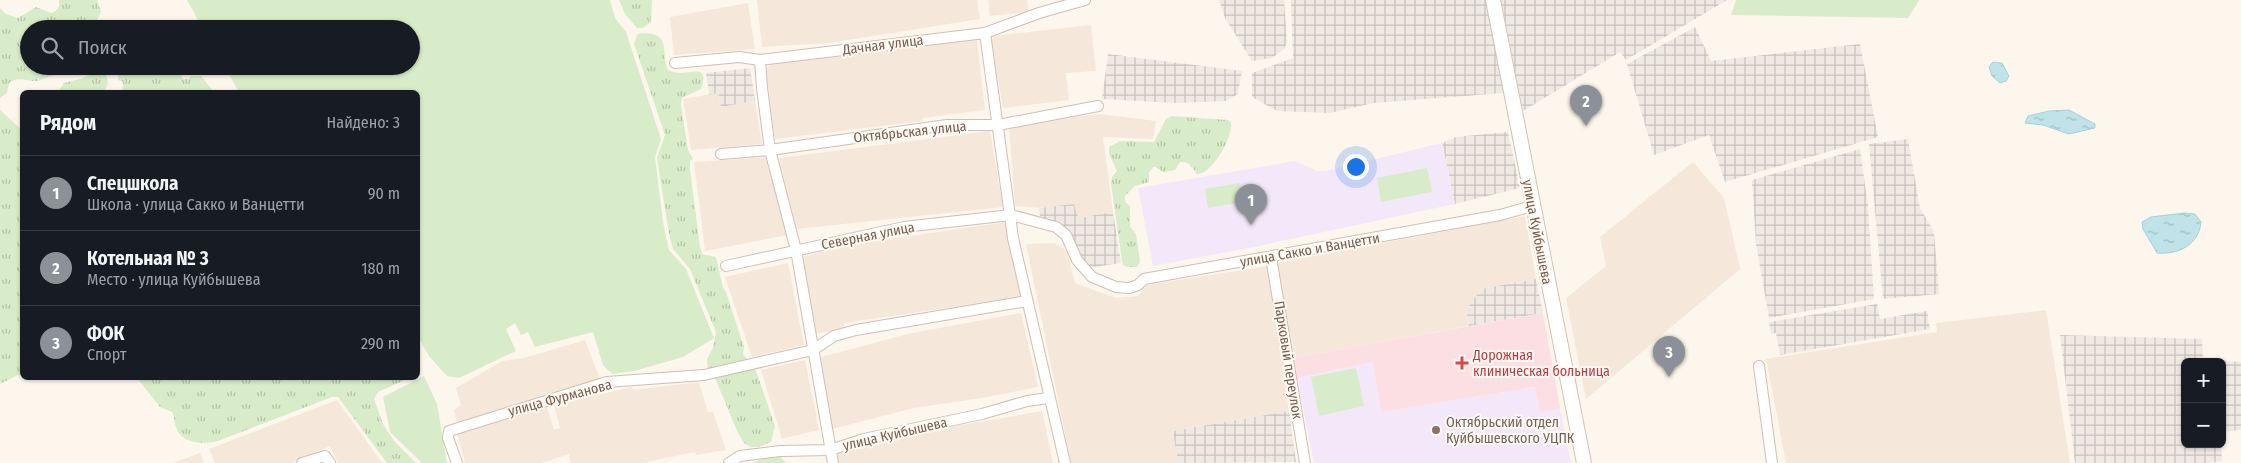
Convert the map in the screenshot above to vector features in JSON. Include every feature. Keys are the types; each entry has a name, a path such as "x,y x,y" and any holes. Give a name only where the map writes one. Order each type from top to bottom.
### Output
{"main road":[{"name":"улица Куйбышева","path":"1492,0 1584,463"}],"street":[{"name":"Дачная улица","path":"675,63 739,57 760,60 985,33 1039,13 1086,0"},
{"path":"985,33 1013,238 1064,463"},
{"path":"760,60 770,150 796,250 833,463"},
{"name":"Октябрьская улица","path":"721,154 770,150 947,125 998,125 1098,106"},
{"name":"улица Сакко и Ванцетти","path":"1011,215 1056,227 1066,235 1077,260 1092,277 1116,287 1129,288 1138,285 1144,279 1271,258 1500,215 1532,206"},
{"name":"Северная улица","path":"726,266 904,227 1011,215"},
{"name":"Парковый переулок","path":"1271,258 1305,463"},
{"path":"813,350 834,336 856,330 1027,301"},
{"name":"улица Фурманова","path":"457,463 448,438 449,431 607,382 704,375 813,350"},
{"path":"1759,366 1772,463"},
{"name":"улица Куйбышева","path":"739,460 780,451 830,450 864,439 982,414 1027,401 1048,398"},
{"path":"302,463 320,456 329,461"},
{"path":"729,463 739,460"}],"shaded area":[{"path":"757,0 977,0 980,19 829,43 762,47"},
{"path":"988,0 1027,0 1029,12 990,16"},
{"path":"1219,0 1284,0 1287,41 1284,49 1272,58 1252,61 1225,18"},
{"path":"1291,0 1487,0 1504,93 1373,103 1330,113 1277,111 1252,97 1252,73 1293,58"},
{"path":"1501,0 1727,0 1626,60 1620,52 1523,111"},
{"path":"748,3 755,49 674,55 670,17"},
{"path":"1091,25 1096,71 1066,73 1069,100 1003,108 991,41 995,36"},
{"path":"1695,27 1711,61 1860,44 1878,137 1725,182 1709,135 1654,155 1627,64"},
{"path":"977,40 985,110 923,118 923,121 775,139 766,70 771,64"},
{"path":"1108,54 1242,71 1238,94 1226,101 1175,103 1102,99"},
{"path":"750,68 755,101 721,107 718,93 709,95 706,73"},
{"path":"718,93 721,107 755,101 762,144 691,150 683,99"},
{"path":"1100,114 1156,121 1153,139 1103,137 1113,212 1077,218 1074,204 1039,208 1015,206 1009,127"},
{"path":"990,131 1003,207 797,229 779,158"},
{"path":"1508,132 1520,188 1455,204 1442,143 1456,137"},
{"path":"1908,139 1920,208 1934,232 1939,294 1883,299 1869,144"},
{"path":"1442,143 1455,204 1254,247 1153,266 1138,188 1295,161 1317,171 1330,170"},
{"path":"1860,149 1868,206 1874,299 1769,318 1756,244 1752,180"},
{"path":"768,157 788,235 705,251 694,162"},
{"path":"1693,162 1724,198 1740,269 1586,399 1566,298 1606,266 1600,237"},
{"path":"1074,204 1078,218 1113,212 1121,263 1087,268 1074,249 1064,226 1040,217 1039,208"},
{"path":"1525,216 1536,279 1481,289 1466,310 1469,326 1293,358 1277,263"},
{"path":"1006,222 1021,297 844,323 845,329 814,334 801,257 862,243"},
{"path":"1055,243 1067,251 1075,283 1116,298 1138,296 1147,285 1267,266 1289,411 1173,431 1178,463 1071,463 1026,244"},
{"path":"788,263 804,345 752,357 725,277"},
{"path":"1536,279 1543,313 1469,326 1466,310 1481,289"},
{"path":"1877,304 1880,319 1927,311 1930,329 1780,355 1776,333 1771,334 1769,322"},
{"path":"2046,310 2070,463 1786,463 1766,359 1937,332 1936,323"},
{"path":"1021,313 1038,387 914,408 832,429 818,358 907,334"},
{"name":"Дорожная клиническая больница","path":"1543,313 1560,408 1540,412 1535,387 1381,412 1373,362 1297,378 1293,358"},
{"path":"2060,335 2202,339 2203,358 2181,358 2181,448 2221,448 2222,461 2208,463 2075,463"},
{"path":"585,340 600,379 457,424 454,410 461,405 456,388 502,361 524,358"},
{"path":"805,360 819,430 782,439 761,370"},
{"path":"2226,361 2241,362 2241,430 2226,432"},
{"name":"Октябрьский отдел Куйбышевского УЦПК","path":"1373,362 1381,412 1536,387 1540,412 1560,408 1571,463 1314,463 1297,378"},
{"path":"699,382 708,412 713,412 726,450 696,455 695,452 642,463 571,463 569,454 542,463 465,463 457,433 547,407 554,430 560,428 554,405 632,387 633,390"},
{"path":"337,400 382,463 338,463 330,446 291,463 215,463 209,449"},
{"path":"1042,411 1053,463 839,463 837,451 922,432"},
{"path":"1289,411 1296,462 1178,463 1173,431"},
{"path":"200,453 204,463 173,463"}],"green space":[{"path":"59,0 97,0 101,12 97,20 20,20 20,75 55,75 38,81 19,79 12,81 9,83 7,93 0,98 0,8 6,14 18,18 36,7 51,13 59,5"},
{"path":"187,0 610,0 615,18 626,32 661,139 655,157 663,222 669,250 686,269 714,338 683,357 634,371 612,374 603,365 593,332 535,347 528,332 521,335 515,323 506,329 516,351 459,378 447,376 429,356 420,340 420,90 238,90 229,75 420,75 420,20 198,20"},
{"path":"619,0 652,0 651,22 643,28 637,28 625,14"},
{"path":"1736,0 1919,0 1908,18 1731,15"},
{"path":"641,33 658,36 664,44 668,70 678,73 694,71 701,73 703,76 701,89 682,98 681,105 688,150 693,159 690,161 690,169 700,247 702,254 716,257 723,288 744,347 743,354 755,368 775,426 771,442 759,447 751,447 744,443 715,378 708,371 707,359 713,348 716,332 690,269 673,249 657,158 665,135 634,44 637,35"},
{"path":"90,75 106,75 108,84 105,90 59,90 64,83"},
{"path":"118,75 181,75 183,79 188,79 191,76 201,76 212,90 122,90 123,82 118,80"},
{"path":"0,110 20,128 20,374 0,384"},
{"path":"1172,116 1228,120 1231,122 1229,136 1221,153 1209,168 1203,172 1197,174 1190,165 1183,162 1180,162 1175,170 1163,172 1153,167 1149,173 1149,182 1135,186 1125,196 1125,201 1130,207 1130,226 1136,234 1140,262 1137,267 1127,267 1123,265 1122,261 1111,183 1112,177 1117,171 1109,154 1109,147 1120,141 1154,142 1166,119"},
{"path":"1427,168 1432,192 1381,202 1377,178"},
{"path":"1240,183 1243,202 1208,208 1205,189"},
{"path":"1356,368 1364,406 1319,416 1311,377"},
{"path":"424,376 437,404 447,463 422,463 390,432 383,397 416,380 420,380"},
{"path":"139,380 405,380 378,392 374,399 383,424 394,441 416,463 387,463 338,397 332,397 218,441 206,443 194,442 183,437 176,427 172,412 160,407"},
{"path":"769,456 781,457 786,463 752,463"}],"water":[{"path":"1993,62 2002,63 2009,76 2006,81 2000,83 1992,76 1989,67"},
{"path":"2069,110 2095,124 2095,128 2069,134 2043,125 2025,123 2028,116 2049,111"},
{"path":"2184,213 2195,214 2201,222 2196,237 2180,250 2157,253 2143,229 2142,222 2151,217"}],"place":[{"name":"Котельная № 3","path":"1586,126"},
{"name":"Спецшкола","path":"1251,225"},
{"name":"Дорожная клиническая больница","path":"1462,363"},
{"name":"ФОК","path":"1669,377"},
{"name":"Октябрьский отдел Куйбышевского УЦПК","path":"1436,430"}]}
